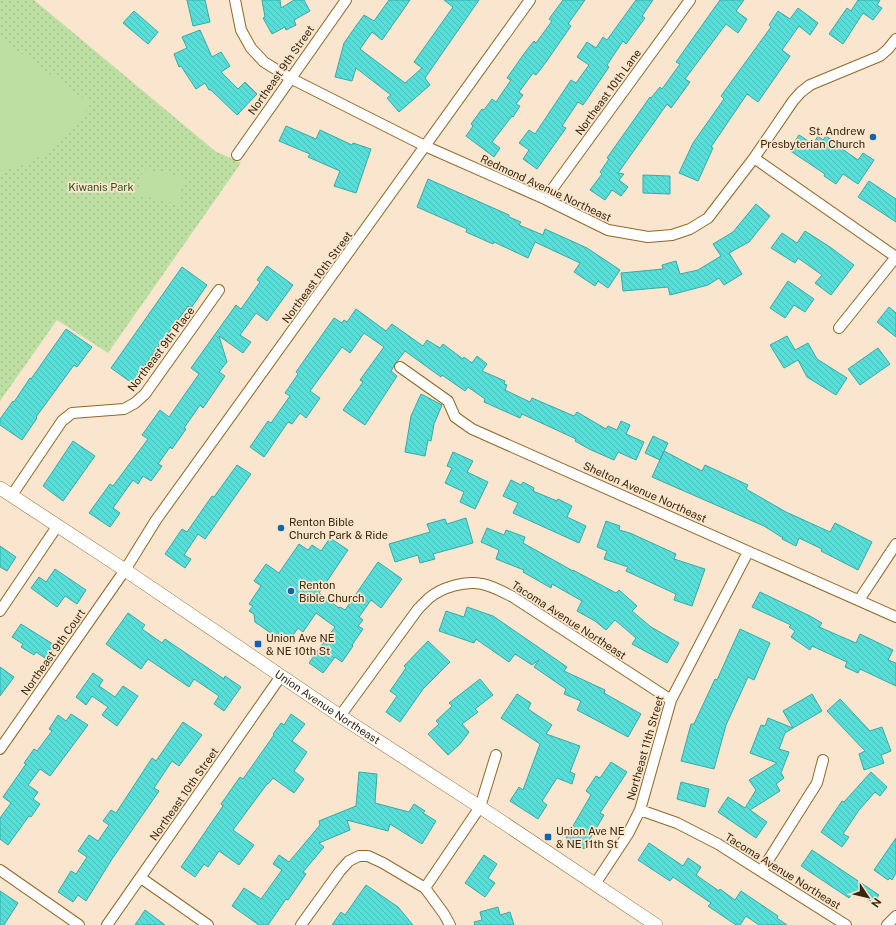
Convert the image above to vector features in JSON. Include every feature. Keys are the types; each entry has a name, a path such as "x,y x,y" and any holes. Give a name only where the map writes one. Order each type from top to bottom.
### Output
{"street":[{"name":"Redmond Avenue Northeast","path":"235,0 241,30 252,48 264,62 290,78 425,146 545,199 608,230 648,237 672,235 690,229 708,218 754,158 800,92 822,79 880,56 896,39"},
{"name":"Northeast 9th Street","path":"236,155 346,0"},
{"name":"Northeast 10th Street","path":"126,570 156,520 530,0"},
{"name":"Northeast 10th Lane","path":"545,199 690,0"},
{"path":"754,158 896,257 839,328"},
{"name":"Northeast 9th Place","path":"12,495 62,421 72,413 124,409 135,403 145,394 219,290"},
{"name":"Shelton Avenue Northeast","path":"400,367 448,401 455,417 472,429 896,617"},
{"name":"Union Avenue Northeast","path":"0,488 126,570 340,716 480,807 656,925"},
{"path":"0,611 58,526"},
{"path":"859,600 896,544"},
{"name":"Northeast 11th Street","path":"595,884 628,834 640,810 671,700 748,552"},
{"name":"Northeast 9th Court","path":"0,749 126,570"},
{"name":"Tacoma Avenue Northeast","path":"340,716 418,609 429,598 445,589 465,583 481,583 500,590 513,597 671,700"},
{"name":"Northeast 10th Street","path":"107,925 281,676"},
{"path":"424,888 480,807 496,756"},
{"path":"762,870 817,783 823,760"},
{"name":"Tacoma Avenue Northeast","path":"640,810 677,823 699,833 762,870 846,925"},
{"path":"301,925 340,871 349,861 358,856 368,856 383,863 424,888 444,914 450,925"},
{"path":"0,870 79,925"},
{"path":"141,878 208,925"},
{"path":"887,925 896,916"}],"green space":[{"name":"Kiwanis Park","path":"0,0 34,0 215,151 241,163 108,353 57,320 0,401"},
{"path":"0,38 91,104 68,134 45,153 28,163 0,171"},
{"path":"143,169 184,177 179,204 137,195"}],"building":[{"path":"187,0 205,0 210,22 193,26"},
{"path":"262,0 280,0 281,8 294,0 304,0 310,11 294,20 296,25 286,30 285,27 272,34 263,18 265,17"},
{"path":"389,0 410,0 382,40 372,32 360,49 405,83 422,68 414,62 453,7 444,0 479,0 425,78 430,85 399,112 387,98 391,95 356,68 352,81 335,77 344,43 364,15 374,21"},
{"path":"563,0 585,0 568,24 571,26 546,62 536,75 533,73 519,92 523,95 516,104 520,106 513,117 512,116 492,142 500,148 494,157 466,136 473,126 471,124 482,109 484,110 492,99 496,102 511,80 507,78 526,51 534,41 536,43 552,21 549,19"},
{"path":"636,0 653,0 642,16 645,18 626,44 623,41 607,65 609,67 583,105 578,102 562,126 566,128 537,169 523,159 529,150 519,143 529,130 535,134 571,80 576,83 589,65 577,57 587,42 596,48 603,37 607,40"},
{"path":"720,0 744,0 736,11 747,19 738,33 726,24 685,79 690,82 671,108 667,104 618,173 624,174 619,180 628,187 621,196 612,190 605,200 590,190 602,174 600,172 609,159 607,158 650,97 651,98 660,87 662,89 680,64 676,62"},
{"path":"858,0 880,0 877,5 882,8 873,20 863,13 843,44 829,34 847,8 851,11"},
{"path":"798,8 818,23 810,35 799,26 782,50 790,56 758,102 747,94 711,147 713,148 698,181 679,173 693,143 724,99 721,96 771,27 769,25 778,11 790,19"},
{"path":"134,11 158,32 148,44 123,23"},
{"path":"200,30 212,57 221,52 230,66 221,72 238,89 245,82 257,94 237,115 211,90 209,90 205,83 196,89 181,66 179,67 174,54 187,48 182,37"},
{"path":"286,126 316,139 320,130 352,145 353,143 371,149 356,193 334,186 340,171 308,157 310,154 279,141"},
{"path":"799,135 813,144 818,136 823,140 826,136 858,160 863,153 874,160 858,184 843,174 836,184 824,176 825,174 789,150"},
{"path":"643,175 670,176 670,194 643,193"},
{"path":"428,179 509,215 509,217 521,222 519,225 543,235 545,229 587,248 620,270 608,288 598,281 595,286 574,272 580,263 535,242 528,258 494,242 493,244 466,232 467,229 417,207"},
{"path":"869,181 896,199 896,222 858,197"},
{"path":"756,204 770,216 749,242 729,253 742,274 724,285 719,278 708,285 670,295 668,287 623,291 621,273 663,269 662,265 676,261 680,274 698,270 721,256 713,244 733,232"},
{"path":"805,231 854,265 831,295 815,283 822,275 798,258 795,263 771,248 782,233 797,243"},
{"path":"267,266 293,285 267,321 256,313 240,335 251,342 243,353 219,336 227,362 219,372 225,376 203,408 200,405 172,449 170,447 158,464 162,466 151,481 143,476 138,484 133,480 113,508 120,513 110,527 89,513 110,484 113,486 148,439 142,435 160,410 169,417 199,374 191,368 236,305 241,309 260,282 257,280"},
{"path":"182,267 207,285 191,308 188,306 132,383 111,368"},
{"path":"788,281 814,299 805,312 794,305 785,318 770,308"},
{"path":"889,307 896,313 896,337 877,322"},
{"path":"356,309 386,331 392,324 423,346 427,340 440,348 443,344 463,359 464,357 472,363 477,356 487,364 482,371 505,381 504,384 507,385 505,390 530,402 532,398 574,416 577,412 606,429 608,426 617,430 621,421 630,425 626,434 644,442 636,460 618,452 614,460 589,449 575,441 576,439 522,414 520,418 484,402 485,399 468,387 465,391 442,375 441,377 405,351 391,371 397,376 365,425 343,410 363,382 360,380 384,347 364,333 350,353 342,347 310,391 320,398 306,418 300,413 292,424 288,422 264,457 250,447 268,421 271,423 290,396 285,393 298,374 296,372 334,318 342,323 344,320 347,322"},
{"path":"66,329 92,347 77,367 74,365 36,417 37,418 22,440 0,425 0,419 13,401 14,402 30,378 31,379"},
{"path":"787,336 795,350 808,343 817,359 847,378 836,395 807,377 798,360 784,368 770,345"},
{"path":"878,348 890,364 860,385 848,369"},
{"path":"421,394 442,405 434,424 431,441 428,440 425,456 405,452 411,416"},
{"path":"653,436 668,443 660,460 645,453"},
{"path":"73,441 95,456 63,501 43,486"},
{"path":"664,451 702,471 705,465 748,485 746,489 786,512 830,532 835,523 872,542 858,570 821,551 822,549 799,538 796,546 782,539 783,538 764,526 652,477"},
{"path":"453,452 473,461 467,472 488,482 475,509 460,502 464,492 445,483 452,468 447,466"},
{"path":"237,465 251,474 205,539 198,534 184,555 191,559 185,568 165,554 182,529 187,532 212,496 214,497"},
{"path":"511,480 521,485 523,482 534,488 533,491 557,501 558,499 572,506 567,517 586,526 579,543 513,513 518,503 503,496"},
{"path":"466,518 473,543 433,554 435,559 420,563 418,555 395,562 389,544 430,532 427,524 445,519 447,524"},
{"path":"606,521 620,526 619,530 630,533 676,554 674,559 705,569 692,606 674,600 676,594 626,571 628,567 604,559 607,551 597,547"},
{"path":"487,528 504,535 506,530 525,537 523,543 616,593 619,590 637,606 632,611 651,627 679,643 667,663 632,644 636,638 615,620 606,630 595,621 577,611 582,601 552,584 551,588 523,572 524,570 496,559 499,550 481,542"},
{"name":"Renton Bible Church","path":"330,538 348,550 319,593 339,608 340,607 345,610 378,562 402,579 381,608 371,600 359,617 363,620 358,626 363,629 352,645 353,646 342,662 335,657 323,673 309,663 335,627 316,613 303,632 298,628 289,641 279,634 275,636 255,622 254,614 249,611 253,606 249,604 261,586 254,581 266,564 279,573 299,544 308,550 312,545 321,551"},
{"path":"0,546 16,557 7,571 0,567"},
{"path":"55,569 86,590 77,604 65,596 57,607 31,588 39,577 46,582"},
{"path":"760,592 822,623 819,627 856,643 860,634 893,650 888,660 896,663 896,686 860,669 858,673 845,667 847,662 812,646 810,650 791,637 795,631 789,627 791,625 752,607"},
{"path":"467,607 493,616 567,667 564,671 605,690 604,693 641,714 628,737 577,710 581,701 564,694 566,689 534,667 539,660 532,665 515,654 509,662 476,639 474,643 439,631 446,611 464,617"},
{"path":"128,613 145,625 142,629 162,643 165,639 224,679 225,676 241,687 224,711 214,704 219,696 194,679 189,687 148,659 141,669 106,644"},
{"path":"21,624 56,646 48,660 36,652 34,655 21,647 23,644 12,637"},
{"path":"740,629 770,643 754,680 748,677 726,725 714,769 681,761 691,724 694,724 715,679 717,680"},
{"path":"428,641 450,662 423,689 400,722 386,712 397,696 390,691 406,668 404,666"},
{"path":"0,667 14,677 0,696"},
{"path":"93,673 103,680 99,686 115,697 123,686 138,696 117,726 102,715 108,707 92,696 86,705 76,697"},
{"path":"480,679 493,695 475,709 478,712 462,724 469,732 460,744 448,755 428,734 439,724 436,721 452,706 449,703"},
{"path":"517,694 531,703 528,709 552,725 546,734 580,746 570,772 575,774 572,784 557,778 542,801 547,805 538,819 510,801 519,787 523,790 540,744 501,718"},
{"path":"812,694 822,711 793,728 783,711"},
{"path":"840,699 870,731 882,727 891,751 881,755 884,763 864,770 859,754 865,751 827,711"},
{"path":"71,714 88,725 50,776 40,769 28,785 38,792 33,799 40,804 31,817 29,816 8,845 0,839 0,818 11,803 3,797 26,764 24,763 34,749 37,751 52,731 49,729 58,715 66,721"},
{"path":"291,714 305,724 292,741 307,752 294,771 304,779 294,793 273,778 233,830 254,845 239,865 219,851 208,867 204,864 195,877 181,867 223,806 221,804 240,777 243,779 281,723 284,725"},
{"path":"768,718 793,728 785,733 779,749 789,752 781,773 784,778 776,784 780,791 750,810 767,822 756,838 718,812 728,797 745,808 756,790 749,780 777,763 750,753 761,725 765,726"},
{"path":"183,722 202,735 179,766 172,761 154,788 159,791 112,859 86,901 78,895 73,902 58,892 71,871 76,874 87,857 78,851 89,835 98,841 109,825 103,821 111,810 116,813 152,758 156,761"},
{"path":"611,762 627,772 600,813 604,815 584,849 566,838 591,795 586,791 596,776 600,778"},
{"path":"359,772 377,774 375,803 409,812 414,804 425,811 423,813 436,821 422,844 390,824 388,831 347,820 350,830 319,843 324,847 303,872 306,874 268,925 259,925 232,906 244,888 261,899 282,870 273,864 279,855 289,862 320,825 319,821 356,806"},
{"path":"871,772 887,787 880,796 875,792 859,810 843,834 849,837 842,847 821,832 842,801 844,802"},
{"path":"681,782 709,789 705,807 677,799"},
{"path":"896,838 896,873 892,880 890,878 888,880 874,870"},
{"path":"649,843 683,866 688,858 701,867 696,875 719,891 720,889 735,900 741,891 778,916 777,918 787,925 759,925 746,916 740,925 736,925 708,906 711,903 673,877 670,881 638,860"},
{"path":"812,850 879,895 873,903 858,892 855,896 852,894 849,898 801,866"},
{"path":"484,855 497,864 488,878 495,883 485,897 465,883"},
{"path":"366,885 398,907 413,925 332,925 341,912 345,915"},
{"path":"0,891 18,903 4,925 0,925"},
{"path":"498,907 500,915 510,912 514,925 475,925 474,922 482,920 480,912"},
{"path":"145,910 165,925 135,925"}],"place":[{"name":"St. Andrew Presbyterian Church","path":"873,137"},
{"name":"Renton Bible Church Park & Ride","path":"281,528"},
{"name":"Renton Bible Church","path":"291,591"},
{"name":"Union Ave NE & NE 10th St","path":"258,644"},
{"name":"Union Ave NE & NE 11th St","path":"548,837"}]}
